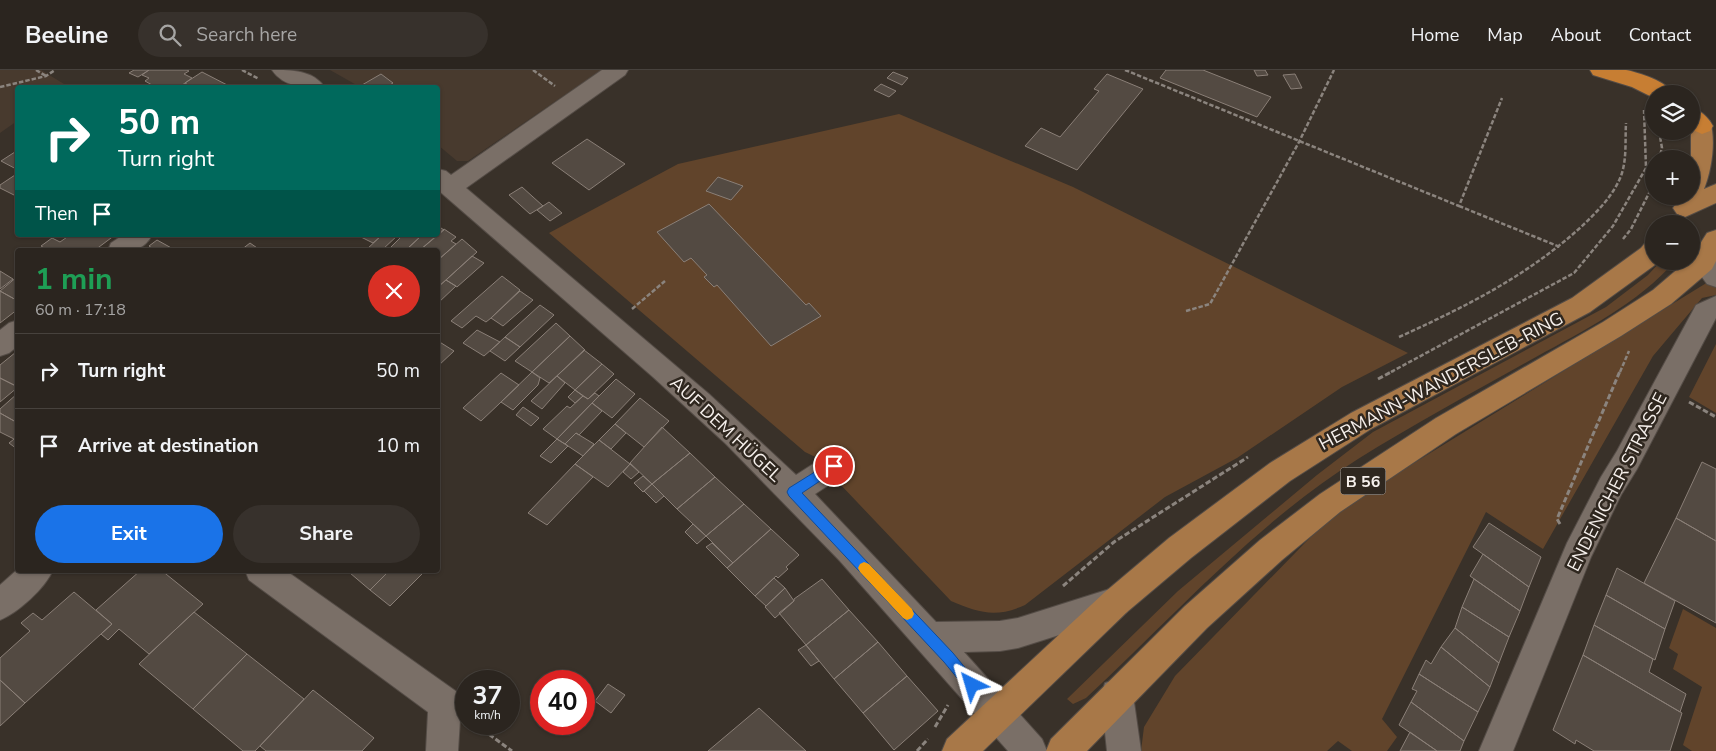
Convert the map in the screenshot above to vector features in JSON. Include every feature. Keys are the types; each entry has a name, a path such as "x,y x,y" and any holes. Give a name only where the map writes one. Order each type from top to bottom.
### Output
{"highway":[{"path":"1601,70 1646,85"}],"main road":[{"path":"1700,130 1704,140 1700,169"},
{"path":"1700,199 1716,193"},
{"name":"HERMANN-WANDERSLEB-RING","path":"959,751 1116,602 1180,548 1287,467 1361,420 1581,305 1645,259"},
{"name":"HERMANN-WANDERSLEB-RING","path":"1064,751 1117,695 1196,617 1271,550 1330,503 1446,426 1612,329 1662,297 1712,259"}],"street":[{"path":"283,70 310,85"},
{"path":"443,182 617,70"},
{"name":"AUF DEM HÜGEL","path":"443,182 699,402 793,492 930,638 1030,751"},
{"path":"123,248 137,237"},
{"name":"ENDENICHER STRASSE","path":"1496,751 1578,553 1611,486 1627,460 1705,312 1716,306"},
{"path":"0,345 15,332"},
{"path":"793,492 834,466"},
{"path":"0,604 35,573"},
{"path":"264,573 446,704 442,748"},
{"path":"930,638 1018,634 1116,602"},
{"path":"1117,695 1124,751"}],"path":[{"path":"36,70 46,76"},
{"path":"0,87 46,76 56,70"},
{"path":"1125,70 1561,247"},
{"path":"1186,311 1210,304 1299,142 1334,70"},
{"path":"1459,206 1502,98"},
{"path":"1399,337 1448,316 1513,282 1561,247 1608,200 1623,168 1626,123"},
{"path":"1622,242 1645,201"},
{"path":"630,312 665,281"},
{"path":"1578,553 1557,519 1629,350"},
{"path":"917,751 926,743 946,708 972,685"},
{"path":"489,735 512,751"}],"shaded area":[{"path":"0,70 41,70 66,85 15,85 15,122 0,133"},
{"path":"330,70 601,70 468,161 457,161 440,147 440,85 356,85"},
{"path":"899,114 1073,187 1408,353 1342,387 1237,458 1165,497 1025,605 996,613 970,609 951,601 839,483 834,466 805,452 549,233 678,164"},
{"path":"1653,270 1667,270 1645,290 1610,315 1402,433 1321,484 1250,541 1086,698 1073,704 1067,699 1178,591 1317,475 1373,432 1606,307"},
{"path":"1708,282 1716,285 1716,295 1702,298 1653,356 1543,549 1486,512 1382,719 1397,737 1387,751 1352,751 1338,741 1327,751 1141,751 1144,727 1175,676 1336,511"},
{"path":"1716,344 1716,413 1689,397"},
{"path":"1683,609 1716,628 1716,751 1692,751 1683,745 1702,687 1673,669 1678,654 1669,648"}],"building":[{"path":"134,70 149,70 138,77 129,73"},
{"path":"149,70 187,70 189,71 184,74 192,78 182,85 152,85 145,81 149,78 142,75"},
{"path":"1166,70 1203,70 1271,97 1257,117 1160,78"},
{"path":"1254,70 1265,70 1268,75 1257,76"},
{"path":"202,72 227,85 188,85 185,83"},
{"path":"893,72 908,78 902,85 887,78"},
{"path":"381,74 393,83 390,85 362,85"},
{"path":"1107,74 1143,89 1077,170 1025,146 1041,128 1060,137 1099,91 1094,89"},
{"path":"1295,74 1302,88 1291,89 1283,75"},
{"path":"881,84 896,91 889,97 874,90"},
{"path":"587,139 625,164 589,190 552,163"},
{"path":"15,152 15,168 1,161"},
{"path":"15,175 15,196 0,188 0,185"},
{"path":"718,177 743,186 731,200 706,191"},
{"path":"522,187 543,206 530,214 509,195"},
{"path":"549,202 562,213 550,221 537,210"},
{"path":"709,204 806,305 809,303 821,316 771,346 717,285 714,287 704,277 707,275 691,258 684,262 657,232"},
{"path":"444,229 456,237 451,241 456,244 440,258 440,248 422,248 435,237 440,237 440,232"},
{"path":"67,237 112,237 98,248 44,248 41,246 52,238 60,242"},
{"path":"361,237 380,237 373,243"},
{"path":"380,237 396,237 384,248 368,248"},
{"path":"401,237 420,237 408,248 390,248"},
{"path":"420,237 436,237 422,248 408,248"},
{"path":"462,239 477,252 440,285 440,258"},
{"path":"157,240 171,248 152,248 149,246"},
{"path":"250,243 257,248 244,248"},
{"path":"472,256 484,263 457,287 446,280"},
{"path":"0,271 13,279 0,289"},
{"path":"502,276 520,290 491,318 486,322 476,316 462,328 451,321"},
{"path":"15,278 15,299 0,291"},
{"path":"446,280 456,286 440,301 440,285"},
{"path":"0,291 15,299 15,311 0,323"},
{"path":"520,291 533,300 503,326 491,318"},
{"path":"540,305 554,315 520,347 505,337"},
{"path":"556,323 570,336 532,372 515,361"},
{"path":"477,330 500,342 484,356 463,343"},
{"path":"570,336 585,350 549,383 532,372"},
{"path":"505,337 520,347 505,361 490,351"},
{"path":"440,342 454,351 440,364"},
{"path":"584,350 602,364 575,390 557,376"},
{"path":"15,353 15,386 0,378 0,365"},
{"path":"602,364 614,374 588,399 575,390"},
{"path":"532,372 540,378 538,385 513,410 501,402"},
{"path":"501,373 519,385 481,421 463,408"},
{"path":"557,376 565,383 542,409 531,401"},
{"path":"0,378 15,386 15,390 0,402"},
{"path":"616,379 635,394 612,418 592,403"},
{"path":"575,390 583,396 575,403 568,397"},
{"path":"595,393 599,396 557,439 543,429 567,406 570,408 583,396 588,399"},
{"path":"15,396 15,420 0,413 0,409"},
{"path":"640,398 669,421 644,447 615,424"},
{"path":"592,403 602,411 579,435 576,433 565,444 557,439"},
{"path":"523,407 539,418 531,426 516,415"},
{"path":"0,413 15,421 15,438 0,432"},
{"path":"615,424 626,433 611,449 599,440"},
{"path":"662,427 690,453 652,484 630,463"},
{"path":"576,433 594,444 583,456 565,444"},
{"path":"15,438 15,448 9,443"},
{"path":"557,439 568,446 551,463 540,456"},
{"path":"599,440 630,464 608,487 575,464"},
{"path":"690,453 715,477 677,509 652,484"},
{"path":"1702,462 1716,469 1716,541 1676,518"},
{"path":"575,464 593,477 547,525 528,513"},
{"path":"630,464 639,472 631,479 623,472"},
{"path":"643,476 652,484 643,492 634,483"},
{"path":"715,477 744,504 706,536 677,509"},
{"path":"652,484 664,496 656,503 644,491"},
{"path":"744,504 771,529 733,563 706,536"},
{"path":"1676,518 1716,541 1716,623 1644,583"},
{"path":"1489,523 1541,557 1529,587 1473,547"},
{"path":"693,524 706,536 697,544 685,532"},
{"path":"771,529 799,555 786,567 788,569 778,578 776,576 755,596 727,568"},
{"path":"712,543 733,563 727,568 706,547"},
{"path":"1483,554 1529,587 1520,611 1470,576"},
{"path":"1617,568 1675,601 1665,629 1606,595"},
{"path":"138,573 165,573 203,604 149,654 119,629 108,640 101,634 112,624 96,610"},
{"path":"350,573 387,573 370,590"},
{"path":"387,573 423,573 390,606 370,590"},
{"path":"774,578 785,588 766,606 755,596"},
{"path":"822,579 849,610 806,645 779,613 794,599"},
{"path":"1474,579 1520,611 1509,637 1462,607"},
{"path":"785,588 794,601 775,618 765,607"},
{"path":"74,592 112,624 25,703 0,680 0,658 30,631 21,623 33,613 42,620"},
{"path":"1606,595 1665,629 1655,660 1594,625"},
{"path":"1462,607 1509,637 1499,663 1455,628"},
{"path":"849,610 878,642 834,679 806,645"},
{"path":"194,612 247,654 193,709 139,664"},
{"path":"1594,625 1653,659 1649,672 1686,694 1680,712 1583,655"},
{"path":"1455,628 1499,663 1490,687 1441,647"},
{"path":"878,642 907,676 863,713 834,679"},
{"path":"806,645 819,661 811,666 798,650"},
{"path":"1441,647 1490,687 1478,712 1419,674 1426,660 1431,664"},
{"path":"247,654 304,699 255,751 243,751 193,709"},
{"path":"1583,655 1682,713 1670,751 1594,751 1576,740 1575,744 1553,730"},
{"path":"1419,674 1478,712 1464,741 1411,702 1417,691 1412,689"},
{"path":"907,676 938,711 894,750 863,713"},
{"path":"0,680 25,703 0,726"},
{"path":"608,684 625,695 611,713 595,701"},
{"path":"313,690 374,738 362,751 266,751 260,746"},
{"path":"1411,702 1464,741 1460,751 1437,751 1399,725"},
{"path":"759,708 806,751 708,751"},
{"path":"1410,732 1437,751 1400,751"}],"slow traffic":[{"path":"864,568 907,614"}],"route":[{"path":"834,466 793,492 972,685"}]}
